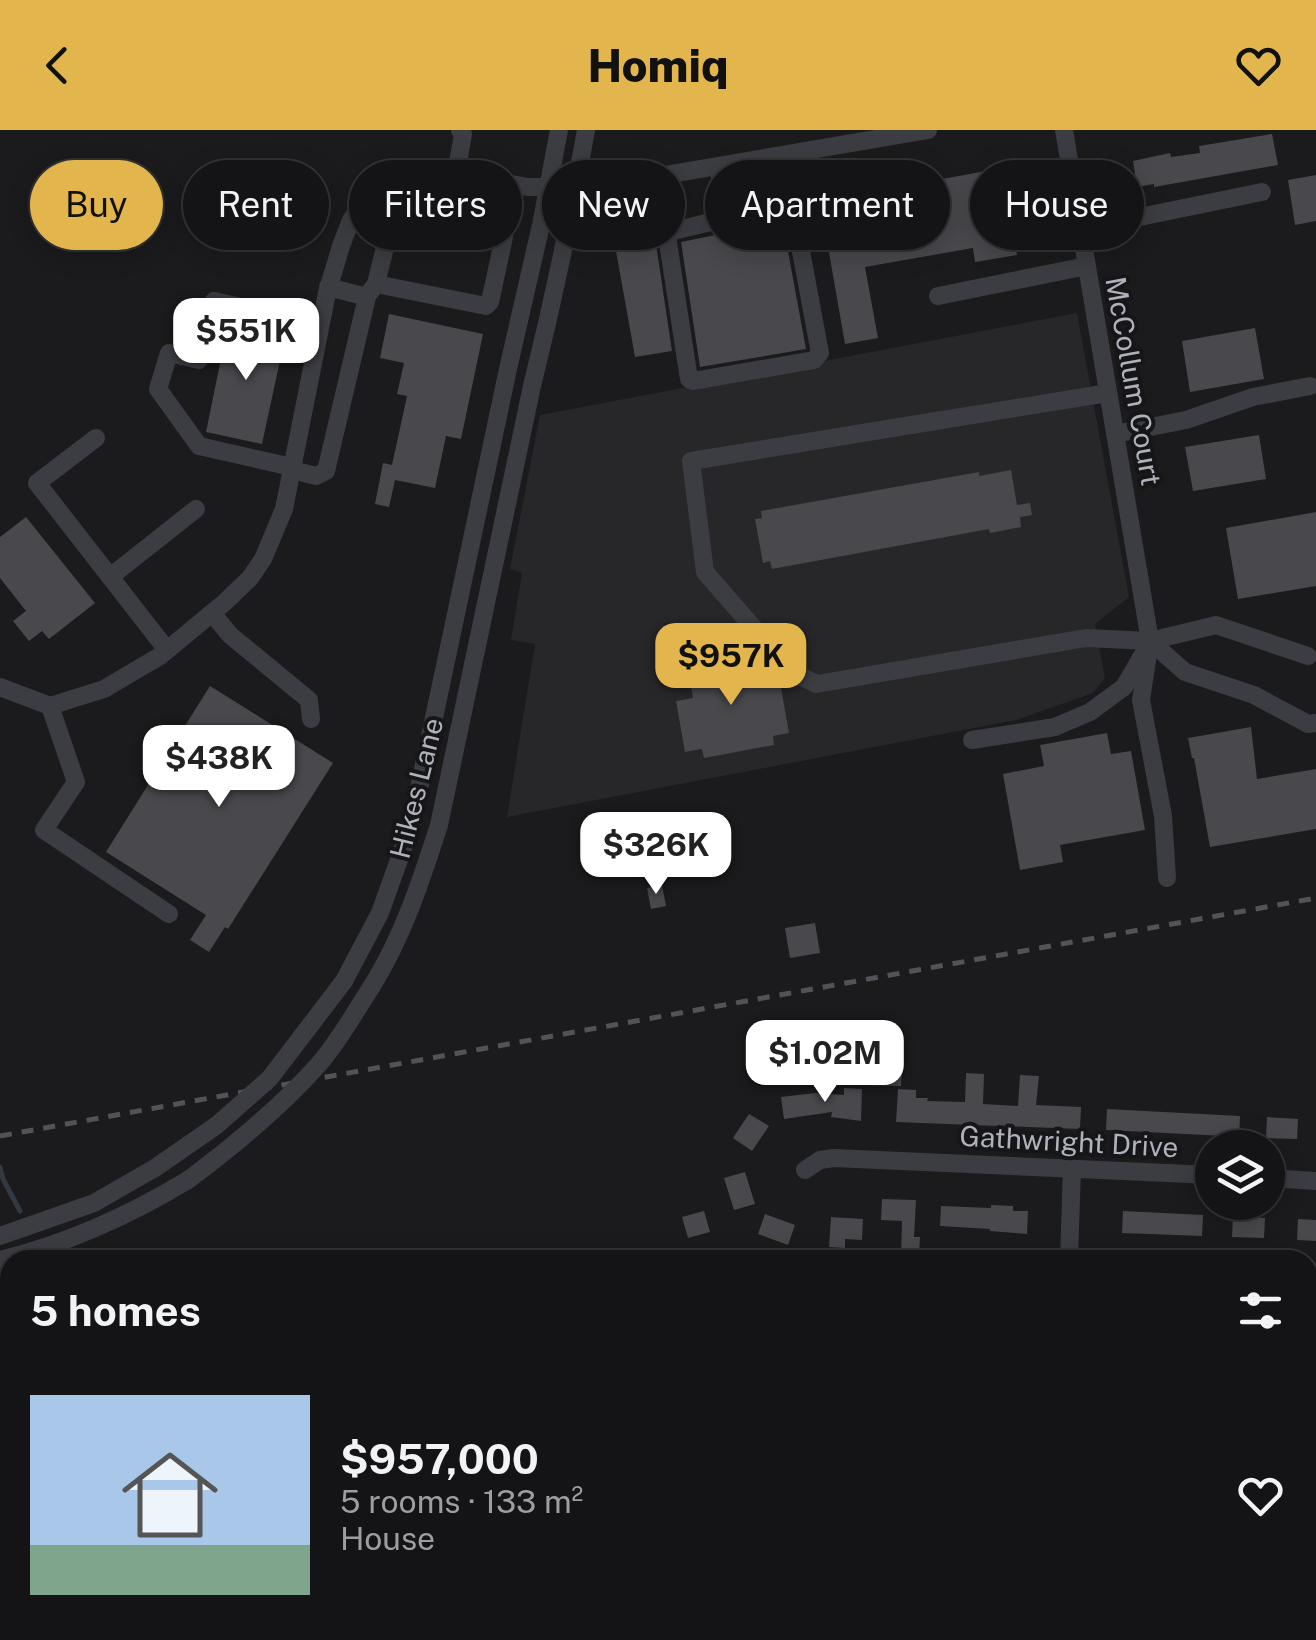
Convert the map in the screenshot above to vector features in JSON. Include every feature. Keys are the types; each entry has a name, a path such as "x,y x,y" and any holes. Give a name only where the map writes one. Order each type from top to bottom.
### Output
{"street":[{"path":"460,130 464,134 464,160"},
{"name":"Hikes Lane","path":"553,160 559,130"},
{"name":"Hikes Lane","path":"581,160 586,130"},
{"path":"749,160 889,133 928,130"},
{"name":"McCollum Court","path":"1064,130 1069,160"},
{"path":"1144,216 1262,192"},
{"path":"788,210 794,214 819,357 690,379 666,236 727,218 767,211 788,210"},
{"name":"Hikes Lane","path":"0,1236 94,1203 155,1168 216,1125 270,1078 344,981 380,912 412,826 542,215"},
{"path":"0,687 50,706 104,689 167,650 250,578 263,559 284,508 328,287 349,226"},
{"path":"320,324 214,301 199,360 169,354 158,389 199,446 316,476 326,470 383,250"},
{"path":"328,287 486,306 501,250"},
{"name":"Hikes Lane","path":"36,1250 106,1224 154,1200 188,1180 255,1126 322,1062 389,958 439,825 563,250"},
{"name":"McCollum Court","path":"1084,250 1150,642 1141,700 1163,816 1167,878"},
{"path":"938,296 1087,266"},
{"path":"1115,434 1186,420 1253,397 1310,386"},
{"path":"1108,393 690,461 705,572 793,673 818,684 1086,638 1150,642 1216,624 1308,656"},
{"path":"96,438 36,483 167,650"},
{"path":"110,577 196,509"},
{"path":"212,613 230,635 309,700 311,719"},
{"path":"1150,642 1185,672 1254,695 1308,724 1316,723"},
{"path":"972,740 1056,727 1090,712 1124,686 1150,642"},
{"path":"50,706 76,782 44,830 169,914"},
{"name":"Gathwright Drive","path":"805,1170 820,1160 834,1158 1195,1175"},
{"path":"1069,1250 1072,1170"},
{"path":"1285,1179 1316,1181"}],"shaded area":[{"path":"1077,313 1129,597 1095,624 1105,678 1093,693 1016,720 507,817 535,644 511,640 522,573 510,569 540,415"}],"building":[{"path":"1272,134 1278,165 1144,186 1144,160 1138,160 1170,153 1171,157 1200,153 1199,146"},
{"path":"970,174 970,249 865,267 878,338 845,344 829,250 950,250 950,178"},
{"path":"1316,175 1316,221 1295,225 1288,180"},
{"path":"705,237 705,250 788,250 806,349 700,367 682,250 685,241"},
{"path":"657,250 672,351 635,357 616,251"},
{"path":"973,250 1016,250 1017,255 975,262"},
{"path":"389,314 483,334 461,439 446,436 435,488 395,480 389,507 375,504 383,463 392,465 407,396 397,394 404,363 380,358"},
{"path":"225,323 288,336 262,444 206,432"},
{"path":"1255,328 1264,379 1190,392 1182,341"},
{"path":"1259,435 1266,479 1193,491 1185,447"},
{"path":"1011,470 1017,505 1030,503 1032,515 1020,517 1021,527 990,533 989,529 772,569 770,561 763,563 755,519 762,518 761,511 979,472 979,476"},
{"path":"1316,512 1316,586 1238,599 1226,528"},
{"path":"26,517 95,603 49,639 42,631 29,641 13,621 26,611 0,578 0,537"},
{"path":"739,648 743,670 760,668 763,685 780,682 789,733 773,736 774,745 704,758 702,749 685,752 676,701 693,698 690,680 707,677 703,654"},
{"path":"210,686 333,763 228,929 225,927 209,952 190,940 206,915 106,852"},
{"path":"1251,727 1257,779 1316,769 1316,829 1210,847 1188,738"},
{"path":"1107,733 1111,754 1131,751 1145,830 1060,845 1063,862 1020,870 1003,774 1044,766 1040,745"},
{"path":"662,885 666,906 651,909 647,888"},
{"path":"815,923 820,953 790,958 785,928"},
{"path":"858,1066 902,1068 901,1086 858,1085"},
{"path":"966,1073 984,1074 983,1104 1018,1106 1020,1075 1039,1076 1036,1105 1081,1107 1080,1129 896,1122 898,1089 916,1090 916,1098 928,1098 927,1101 965,1102"},
{"path":"844,1088 862,1089 861,1121 831,1117 832,1112 784,1119 781,1097 844,1095"},
{"path":"1107,1109 1240,1116 1239,1130 1195,1130 1195,1134 1106,1130"},
{"path":"749,1114 769,1126 752,1151 733,1138"},
{"path":"1267,1117 1298,1119 1297,1139 1285,1139 1285,1130 1266,1130"},
{"path":"745,1172 755,1204 734,1210 724,1178"},
{"path":"882,1199 916,1200 914,1237 920,1237 919,1250 901,1250 902,1221 881,1220"},
{"path":"991,1205 1028,1211 1027,1234 940,1226 941,1206"},
{"path":"704,1211 710,1232 688,1238 682,1217"},
{"path":"1123,1211 1195,1215 1195,1220 1203,1220 1202,1236 1122,1233"},
{"path":"765,1214 795,1225 788,1245 758,1234"},
{"path":"831,1217 863,1219 862,1240 845,1239 845,1248 829,1247"},
{"path":"1298,1219 1316,1220 1316,1241 1297,1240"},
{"path":"1233,1220 1265,1220 1264,1238 1232,1237"}],"waterway":[{"path":"0,1167 20,1211"}],"railway":[{"path":"0,1136 1316,898"}]}
